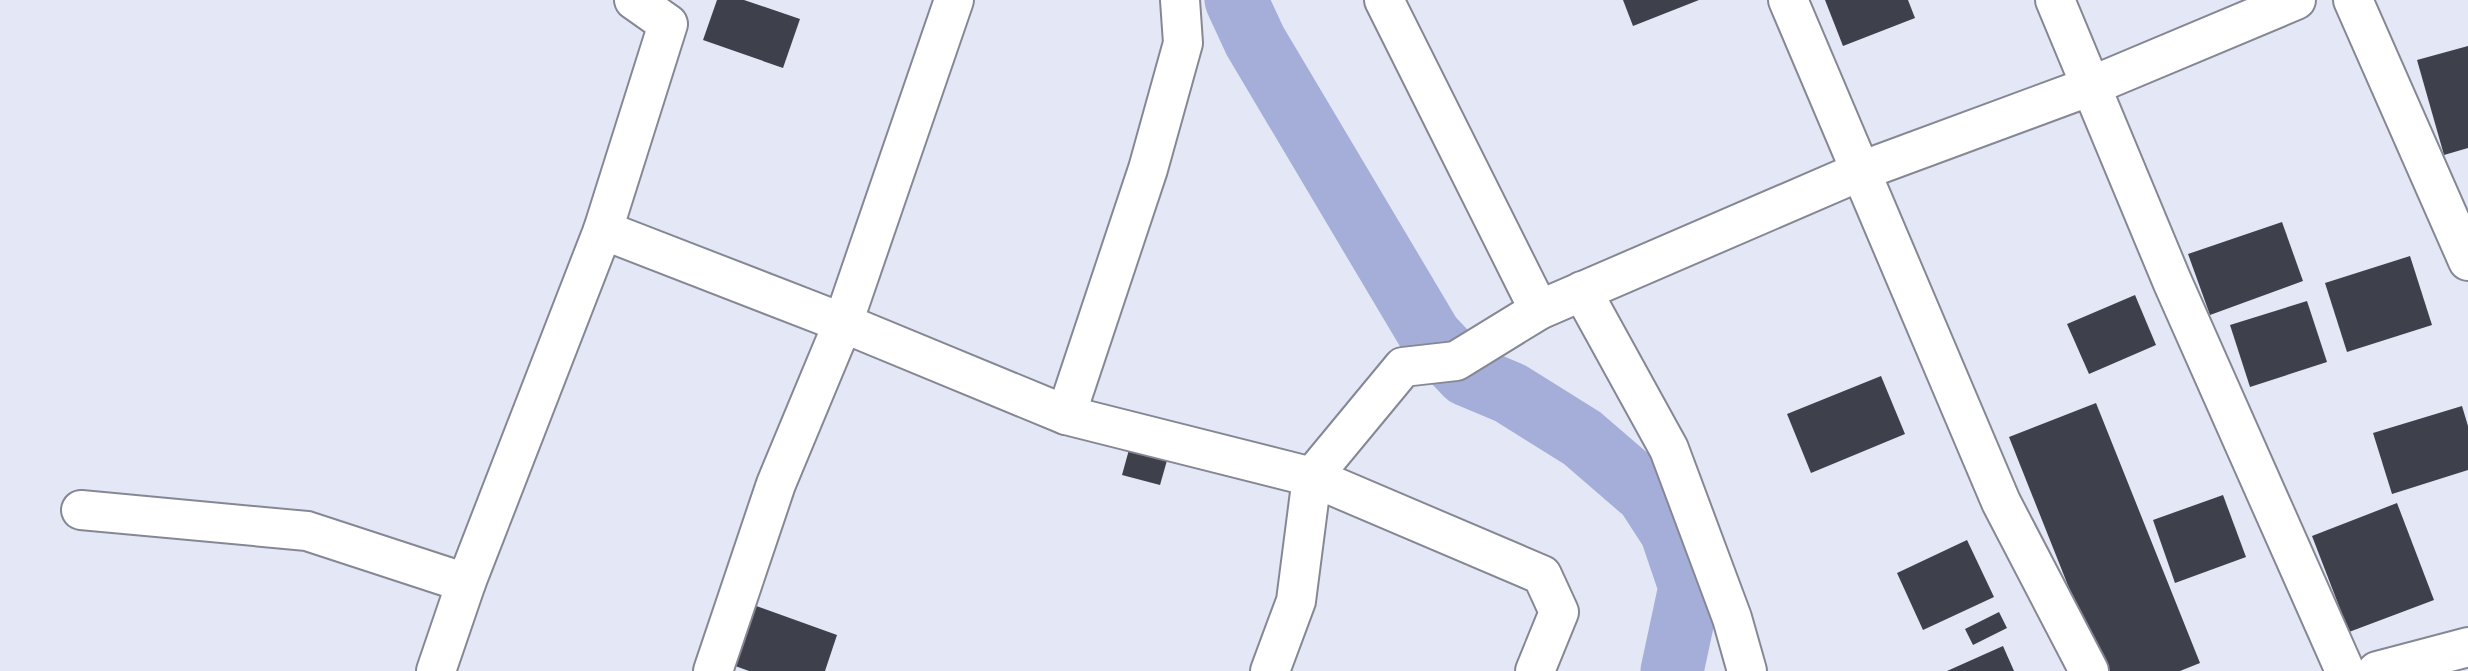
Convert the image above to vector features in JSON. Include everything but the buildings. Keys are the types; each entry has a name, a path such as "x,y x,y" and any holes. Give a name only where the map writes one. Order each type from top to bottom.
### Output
{"street":[{"path":"436,671 466,583 603,230 672,12 634,0"},
{"path":"713,671 776,484 843,323 954,0"},
{"path":"1066,415 1148,169 1183,43 1180,0"},
{"path":"1384,0 1539,310"},
{"path":"1788,0 2001,502 2089,671"},
{"path":"2055,0 2172,281 2345,671"},
{"path":"1270,671 1296,601 1312,477 1403,367 1456,362 1539,310 1861,171 2091,86 2296,0"},
{"path":"2353,0 2468,261"},
{"path":"603,230 843,323 1066,415 1312,477 1542,575 1559,612 1535,671"},
{"path":"1583,291 1669,449 1732,618 1747,671"},
{"path":"81,509 307,531 466,583"},
{"path":"2377,671 2467,649"}],"waterway":[{"path":"1236,0 1255,41 1431,337 1467,375 1510,393 1582,438 1647,494 1671,531 1690,587 1672,671"}]}
